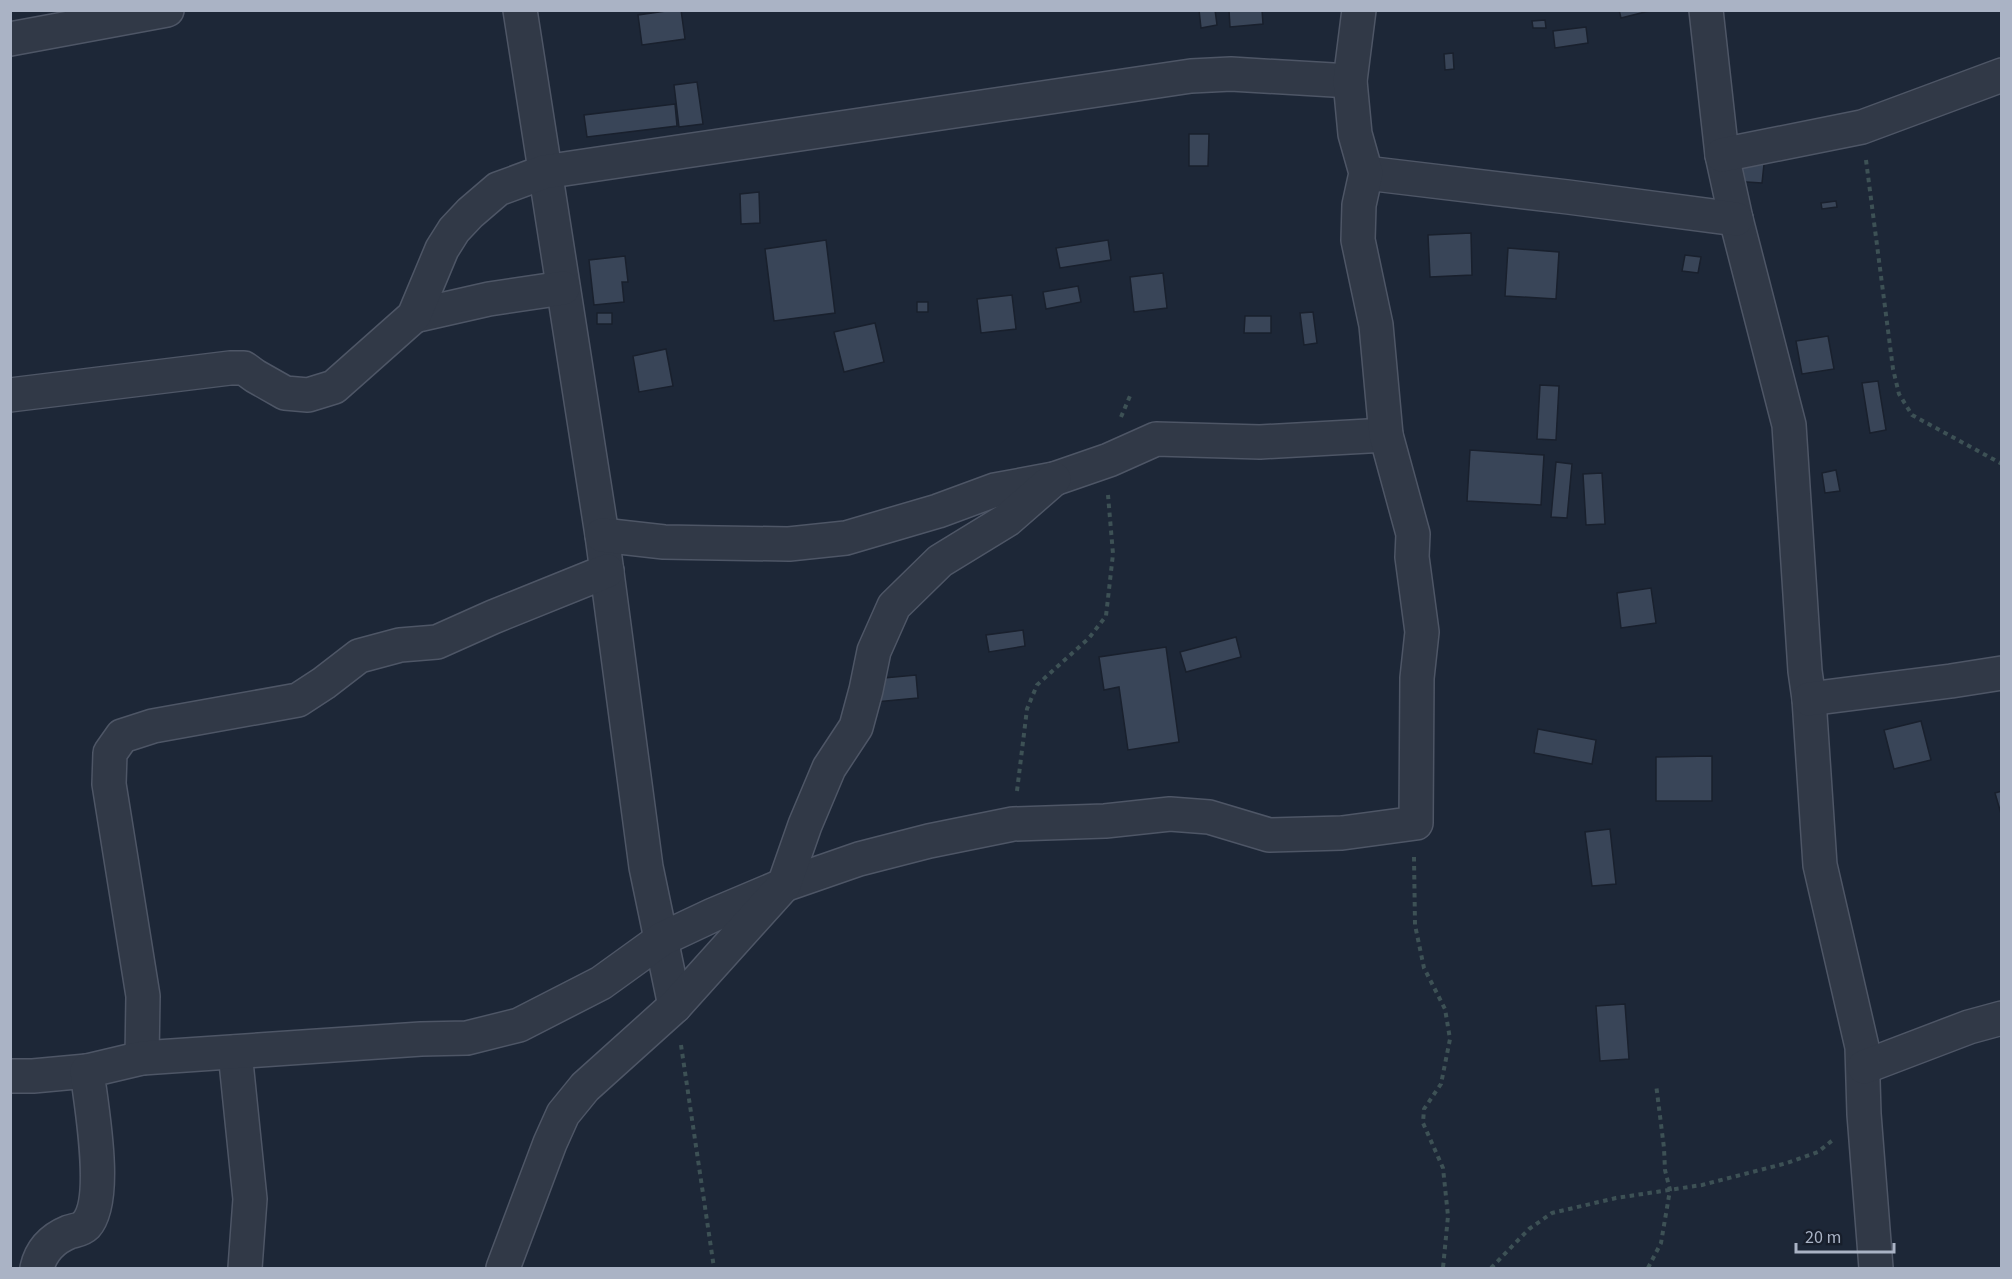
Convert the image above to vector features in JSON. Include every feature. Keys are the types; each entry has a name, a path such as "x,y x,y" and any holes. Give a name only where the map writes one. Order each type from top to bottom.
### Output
{"street":[{"path":"10,39 167,10"},
{"path":"520,10 602,535 646,867 675,1006"},
{"path":"10,1076 87,1071 142,1058 466,1038 519,1025 601,983 662,939 784,885 859,859 928,841 1013,824 1105,821 1170,814 1209,817 1269,835 1301,835 1342,833 1416,823 1417,678 1422,632 1412,557 1413,534 1386,435 1376,325 1358,240 1359,205 1366,173 1355,134 1350,81 1359,10"},
{"path":"1706,10 1722,155 1736,219 1789,425 1820,866 1862,1047 1864,1114 1876,1269"},
{"path":"10,395 237,368 244,368 285,393 308,395 334,387 414,316 442,249 454,230 470,213 498,189 544,172 1191,76 1231,74 1350,81"},
{"path":"1722,155 1862,127 2001,75"},
{"path":"1366,173 1568,196 1736,219"},
{"path":"414,316 489,299 563,288"},
{"path":"602,535 664,542 789,544 846,538 938,511 995,490 1054,479 1110,460 1156,439 1260,442 1386,435"},
{"path":"503,1269 563,1114 585,1087 675,1006 784,885 805,825 829,768 856,727 874,651 894,606 940,561 1007,520 1054,479"},
{"path":"142,1058 143,996 109,784 110,753 122,736 153,726 298,700 359,656 400,645 437,642 607,571"},
{"path":"1809,699 1951,681 2001,672"},
{"path":"1864,1067 2001,1018"},
{"path":"236,1052 250,1199 245,1269"},
{"path":"37,1269 39,1260 54,1239 83,1228 91,1219 96,1206 98,1172 87,1071"}],"path":[{"path":"1862,127 1893,369 1899,394 1912,415 2001,464"},
{"path":"1013,824 1027,709 1037,685 1089,638 1106,616 1113,554 1108,497 1111,440 1130,396"},
{"path":"1416,823 1413,872 1415,926 1424,968 1445,1008 1450,1039 1441,1084 1424,1109 1423,1123 1443,1168 1448,1216 1443,1269"},
{"path":"675,1006 714,1269"},
{"path":"1648,1269 1661,1243 1670,1190 1665,1170 1656,1084"},
{"path":"1491,1269 1529,1229 1552,1213 1616,1198 1701,1185 1807,1157 1823,1148 1864,1114"}],"building":[{"path":"681,10 685,39 642,45 638,15"},
{"path":"1199,10 1215,10 1217,25 1201,28"},
{"path":"1229,10 1262,10 1263,24 1230,27"},
{"path":"1619,10 1653,10 1621,18"},
{"path":"1545,20 1546,28 1533,28 1532,21"},
{"path":"1586,27 1588,43 1555,48 1553,31"},
{"path":"1453,53 1454,69 1445,70 1444,54"},
{"path":"697,82 703,124 679,127 674,85"},
{"path":"675,104 677,126 587,137 584,115"},
{"path":"1189,134 1209,134 1208,166 1189,166"},
{"path":"1733,162 1764,164 1762,183 1731,181"},
{"path":"759,192 760,223 741,224 740,194"},
{"path":"1836,201 1837,207 1822,209 1821,203"},
{"path":"1471,233 1472,275 1430,277 1428,235"},
{"path":"826,240 835,313 774,321 765,249"},
{"path":"1108,240 1111,260 1060,268 1056,248"},
{"path":"1508,248 1559,252 1556,299 1505,296"},
{"path":"1685,255 1701,257 1698,273 1682,271"},
{"path":"625,256 628,282 622,282 624,302 594,305 589,260"},
{"path":"1163,273 1167,308 1134,312 1130,277"},
{"path":"1078,286 1081,302 1046,309 1043,292"},
{"path":"1012,295 1016,329 981,333 977,299"},
{"path":"917,302 928,302 928,312 917,312"},
{"path":"1313,312 1317,343 1304,345 1300,313"},
{"path":"597,313 612,313 612,324 597,324"},
{"path":"1245,316 1271,316 1271,333 1244,333"},
{"path":"875,323 884,362 844,372 834,332"},
{"path":"1828,336 1834,369 1802,374 1796,341"},
{"path":"666,349 673,386 639,392 633,356"},
{"path":"1878,381 1886,430 1870,433 1862,383"},
{"path":"1540,385 1559,386 1556,440 1537,439"},
{"path":"1470,450 1544,455 1541,505 1467,501"},
{"path":"1556,462 1572,464 1567,518 1551,517"},
{"path":"1836,470 1840,491 1825,493 1822,473"},
{"path":"1602,473 1605,524 1586,525 1583,474"},
{"path":"1651,588 1656,623 1621,628 1617,593"},
{"path":"1023,630 1025,646 989,652 986,635"},
{"path":"1236,637 1241,657 1186,672 1180,652"},
{"path":"1166,647 1179,742 1128,750 1119,687 1104,690 1099,657"},
{"path":"916,675 918,698 875,702 873,679"},
{"path":"1921,721 1931,760 1894,769 1884,730"},
{"path":"1538,729 1596,740 1592,764 1534,753"},
{"path":"1712,756 1712,801 1656,801 1656,757"},
{"path":"2002,791 2002,817 1995,793"},
{"path":"1610,829 1616,884 1592,886 1585,832"},
{"path":"1625,1004 1629,1059 1600,1061 1596,1006"}]}
